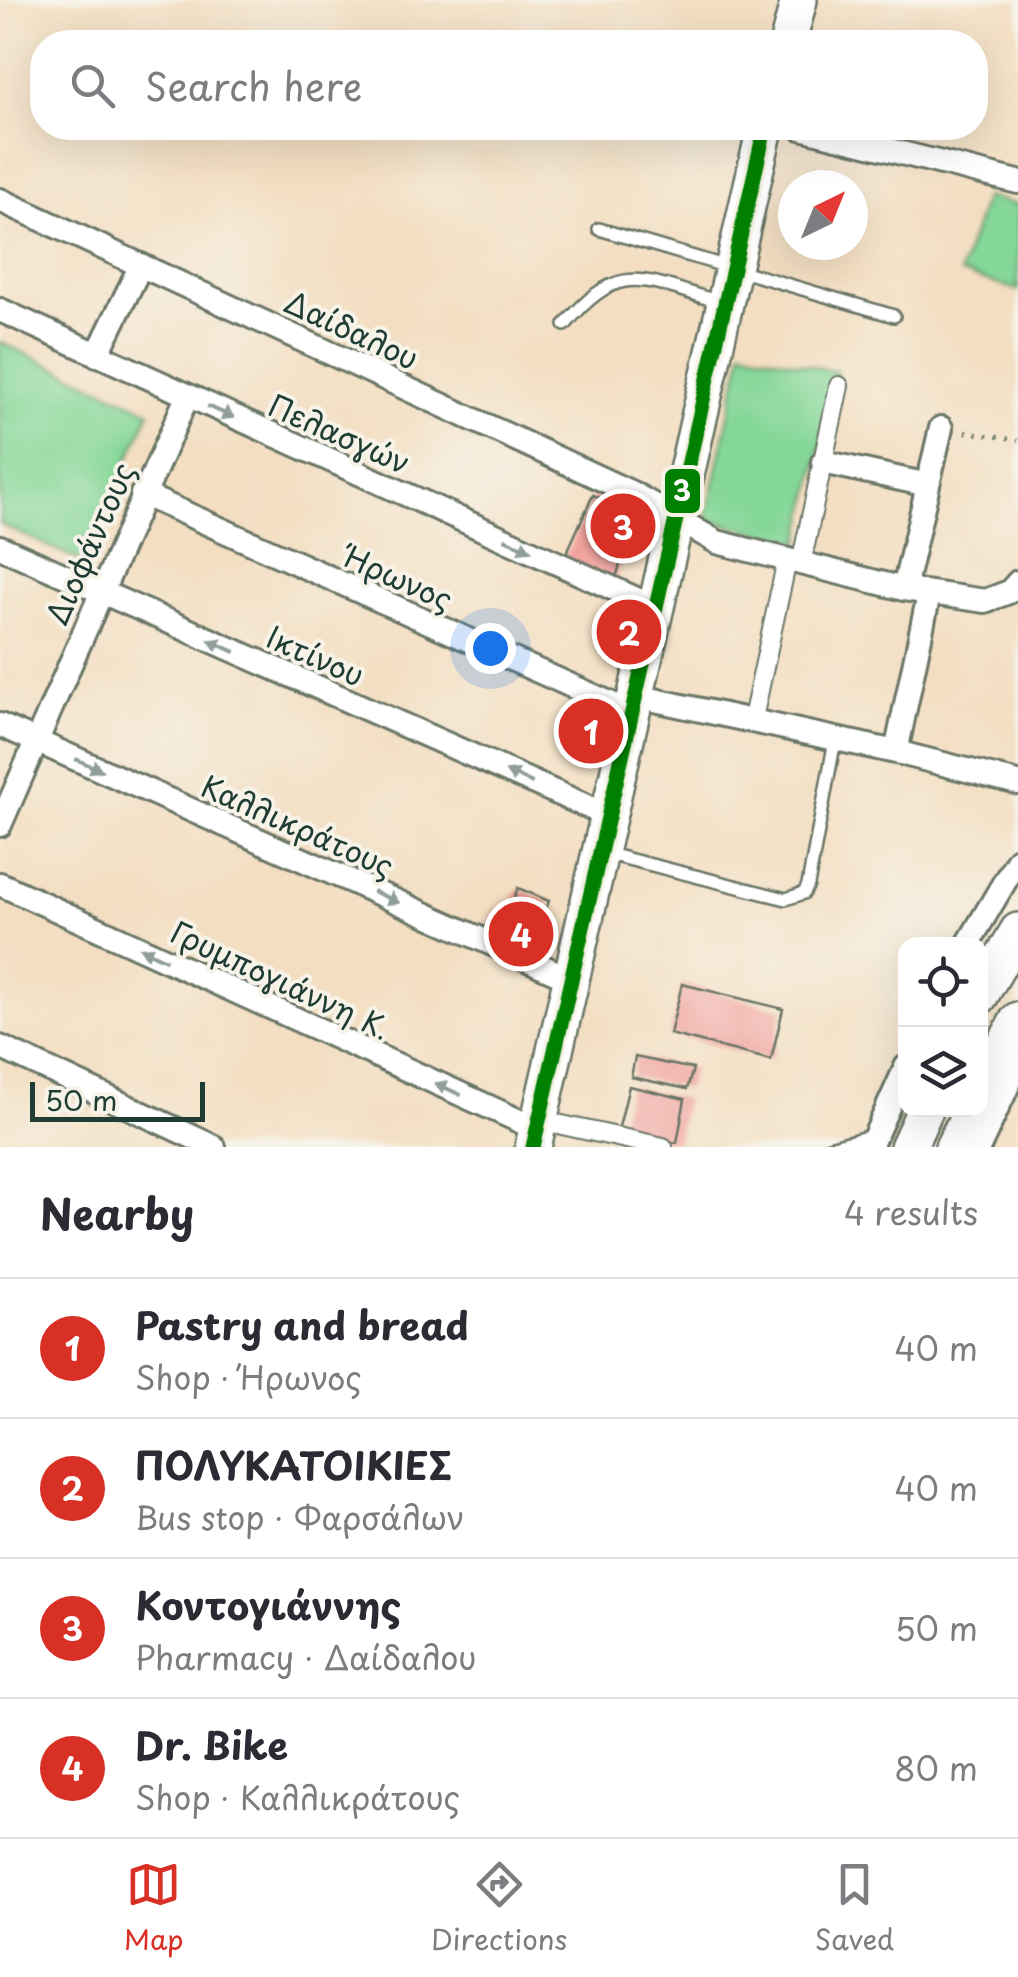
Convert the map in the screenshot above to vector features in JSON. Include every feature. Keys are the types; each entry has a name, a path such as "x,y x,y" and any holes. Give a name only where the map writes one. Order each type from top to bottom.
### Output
{"main road":[{"path":"791,30 799,0"},
{"path":"537,1132 763,140"},
{"path":"988,983 1018,932"},
{"path":"988,1076 1018,1020"},
{"path":"908,1147 922,1117"},
{"path":"953,1147 968,1117"}],"street":[{"path":"849,140 1018,182"},
{"name":"Δαίδαλου","path":"0,200 677,516 717,542 929,594 985,602 1015,591"},
{"path":"97,355 141,265"},
{"name":"Πελασγών","path":"2,315 656,608"},
{"path":"752,723 823,462 839,386"},
{"name":"Διοφάντους","path":"0,825 187,397"},
{"path":"904,589 940,428"},
{"path":"823,462 928,484"},
{"name":"Ήρωνος","path":"142,494 634,705 752,723 896,752 1018,783"},
{"name":"Ικτίνου","path":"0,547 609,816"},
{"path":"896,752 929,594"},
{"name":"Καλλικράτους","path":"0,726 571,979"},
{"path":"972,937 1018,859"},
{"name":"Γρυμπογιάννη Κ.","path":"0,884 537,1132"},
{"path":"0,1047 214,1147"},
{"path":"980,1147 1018,1064"},
{"path":"872,1143 898,1084"},
{"path":"537,1132 663,1147"}],"lane":[{"path":"599,229 894,316"},
{"path":"565,326 589,297 607,284 626,280 724,303"},
{"path":"600,852 786,899 796,897 808,885 835,740"},
{"path":"830,1147 863,1138 872,1143"}],"path":[{"path":"940,428 1018,440"}],"green space":[{"path":"985,197 1018,205 1018,290 960,273"},
{"path":"0,342 150,411 83,562 0,524"},
{"path":"743,350 837,372 800,542 706,520"}],"building":[{"path":"593,495 634,513 615,582 564,559"},
{"path":"518,888 549,901 541,923 509,910"},
{"path":"496,910 556,934 546,958 486,935"},
{"path":"682,984 783,1009 771,1060 670,1034"},
{"path":"635,1057 693,1069 687,1089 631,1077"},
{"path":"629,1086 685,1099 677,1143 618,1131"}],"transit line":[{"name":"3","path":"533,1147 762,140"}],"place":[{"name":"Κοντογιάννης","path":"623,526"},
{"name":"ΠΟΛΥΚΑΤΟΙΚΙΕΣ","path":"629,632"},
{"name":"Pastry and bread","path":"591,731"},
{"name":"Dr. Bike","path":"521,934"}]}
